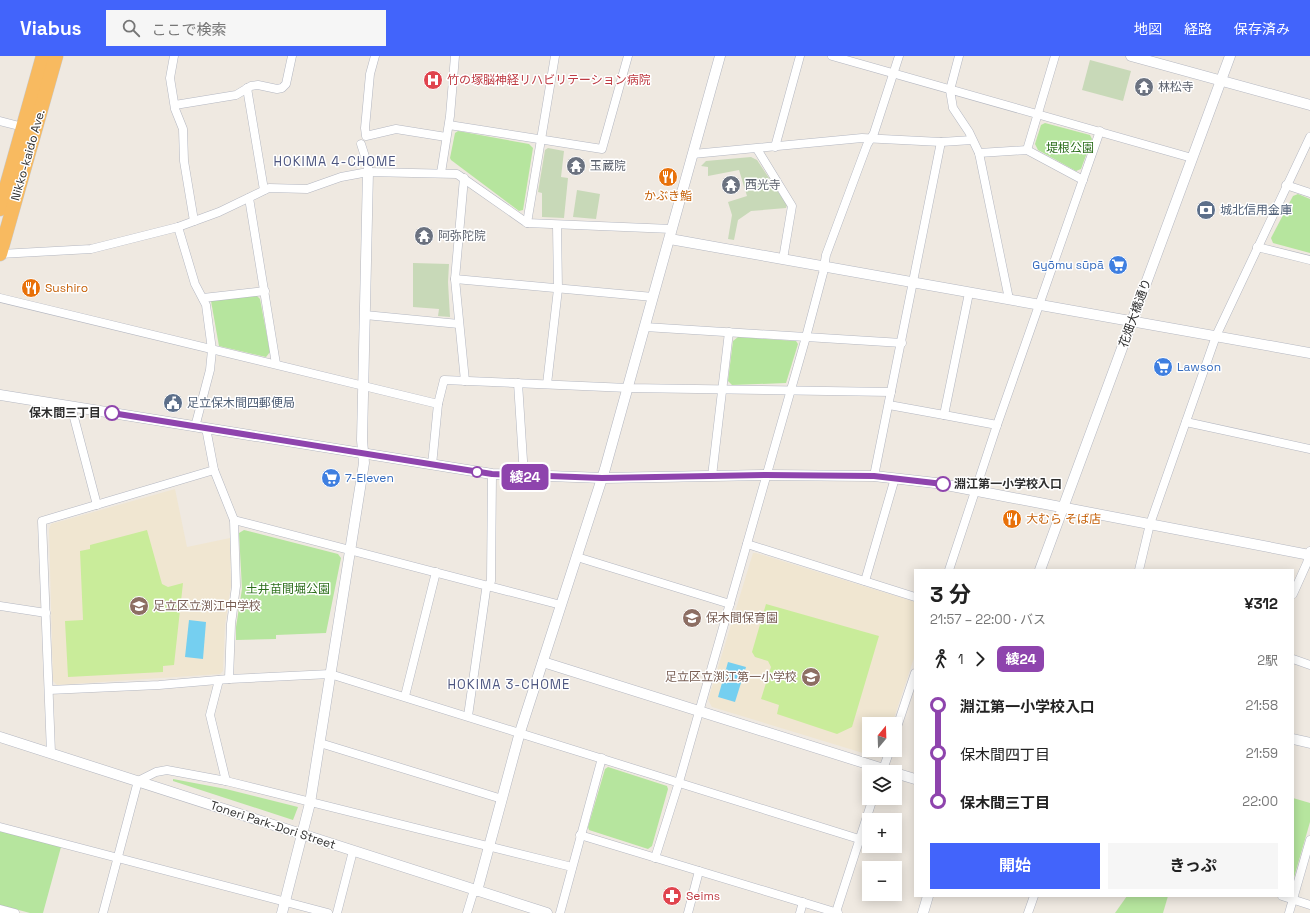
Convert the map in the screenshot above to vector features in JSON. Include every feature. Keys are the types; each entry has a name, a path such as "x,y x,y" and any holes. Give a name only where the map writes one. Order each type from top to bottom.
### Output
{"highway":[{"name":"Nikko-kaido Ave.","path":"0,209 43,56"},
{"name":"Nikko-kaido Ave.","path":"0,254 56,56"}],"street":[{"path":"174,56 170,78 175,105 183,129 184,161 194,221"},
{"path":"175,105 236,95 247,88 258,85 277,89 282,88 286,84 292,56"},
{"path":"375,56 370,74 365,128 366,136 396,129 446,137"},
{"path":"441,173 449,125 455,56"},
{"path":"527,223 555,56"},
{"path":"449,125 602,149 628,56"},
{"path":"467,913 490,848 520,732 602,478 720,56"},
{"path":"775,147 800,56"},
{"path":"832,56 1192,158"},
{"path":"655,858 679,782 806,337 826,255 871,138 899,56"},
{"path":"959,56 950,90 953,108 969,132 979,153 1009,299"},
{"path":"1028,150 1055,56"},
{"path":"1131,56 1310,105"},
{"name":"花畑大橋通り","path":"1040,569 1230,56"},
{"path":"247,88 264,190"},
{"path":"0,121 23,127"},
{"path":"949,569 1100,131"},
{"path":"1139,569 1150,524 1216,336 1310,137"},
{"path":"693,154 871,138 941,142 972,140"},
{"path":"874,476 941,142"},
{"path":"282,913 310,803 364,463 363,386 368,166 361,144"},
{"path":"757,149 792,206 783,259"},
{"path":"979,153 1028,150 1084,180"},
{"path":"0,254 90,249 178,227 274,187 308,189 341,177 368,172 457,174 527,223 671,234 783,259 1310,353"},
{"path":"464,178 455,279 465,381"},
{"path":"1286,185 1310,193"},
{"path":"249,198 276,364"},
{"path":"547,384 558,289 557,225"},
{"path":"178,227 195,284 203,298 212,350 210,370 195,426"},
{"path":"1257,247 1310,260"},
{"path":"455,279 653,297"},
{"path":"203,298 265,291"},
{"path":"944,415 969,293"},
{"path":"0,298 438,404"},
{"path":"364,314 459,324"},
{"path":"645,327 902,342"},
{"path":"712,476 729,332"},
{"path":"432,465 438,404 444,380 628,388 790,389 891,392"},
{"path":"518,383 524,476"},
{"path":"0,395 492,474 602,478 766,475 874,476 976,490 1310,554 1294,592"},
{"path":"889,405 998,425"},
{"path":"71,406 97,505"},
{"path":"1186,422 1310,449"},
{"path":"206,428 214,470 234,520 236,586 231,624 229,679"},
{"path":"51,753 42,521 214,470"},
{"path":"468,716 486,590 491,581 492,474"},
{"path":"865,581 896,478"},
{"path":"234,520 561,605"},
{"path":"747,544 914,597"},
{"path":"577,557 730,604"},
{"path":"405,696 436,572"},
{"path":"0,606 46,613"},
{"path":"1294,659 1310,665"},
{"path":"543,662 869,765"},
{"path":"49,690 158,686 229,679 330,674 405,696 859,839"},
{"path":"901,717 914,676"},
{"path":"219,680 210,715 226,781"},
{"name":"Toneri Park-Dori Street","path":"0,737 546,913"},
{"path":"1294,738 1310,743"},
{"path":"320,743 502,799"},
{"path":"560,913 602,758"},
{"path":"103,913 138,781 156,772 167,770 226,781 490,848 531,856 572,867"},
{"path":"902,775 914,779"},
{"path":"580,835 837,913 871,805"},
{"path":"0,827 328,913"},
{"path":"1294,896 1310,840"},
{"path":"337,913 354,851"},
{"path":"688,913 699,871"},
{"path":"923,913 928,897"},
{"path":"1028,913 1034,897"},
{"path":"1285,897 1310,905"},
{"path":"1289,913 1294,897"},
{"path":"800,913 802,902"},
{"path":"0,909 14,913"}],"shaded area":[{"name":"足立区立渕江中学校","path":"175,489 187,547 230,538 231,586 225,625 223,671 220,674 57,685 53,681 49,529 51,524"},
{"name":"足立区立渕江第一小学校","path":"753,553 914,602 914,658 894,717 862,717 862,753 712,707 708,700"}],"green space":[{"path":"1090,60 1131,71 1123,101 1082,90"},
{"name":"堤根公園","path":"1045,123 1090,135 1092,139 1081,169 1076,171 1038,150 1035,144 1041,125"},
{"path":"458,131 529,144 533,148 523,210 519,211 451,160 450,158 455,133"},
{"path":"548,148 564,151 561,177 568,178 564,218 542,217 542,193 538,192 545,150"},
{"path":"751,157 757,160 787,205 786,208 751,211 738,220 734,240 728,239 732,215 728,202 747,196 739,170 708,176 708,167 701,166 706,161"},
{"path":"577,190 600,194 596,219 573,217"},
{"path":"1298,194 1310,199 1310,253 1273,243 1271,238 1293,196"},
{"path":"413,263 449,264 448,282 450,317 438,316 439,309 413,307"},
{"path":"257,296 260,299 270,352 266,357 219,346 211,301 216,298"},
{"path":"738,337 796,341 798,344 786,383 732,385 728,381 733,341"},
{"path":"147,530 162,584 168,587 183,583 174,665 163,666 163,672 68,677 65,621 83,620 80,551 90,549 90,545"},
{"name":"土井苗間堀公園","path":"244,530 338,554 341,558 326,633 276,635 276,639 236,640 236,627 242,589 239,533"},
{"path":"766,604 879,636 852,727 837,734 777,714 779,705 761,699 771,667 768,661 755,657 752,652"},
{"path":"608,767 667,786 668,789 652,846 648,849 589,830 588,827 605,769"},
{"path":"173,779 226,789 298,807 293,820 173,781"},
{"path":"1294,798 1310,803 1310,822 1294,878"},
{"path":"0,831 61,847 43,913 30,913 0,905"},
{"path":"1126,897 1168,897 1163,913 1115,913"}],"water":[{"path":"189,620 206,622 203,659 185,657"},
{"path":"728,662 746,667 735,702 718,697"}],"bus line":[{"name":"綾24","path":"112,413 492,474 602,478 766,475 874,476 943,484"}],"place":[{"name":"竹の塚脳神経リハビリテーション病院","path":"433,80"},
{"name":"林松寺","path":"1144,87"},
{"name":"玉蔵院","path":"576,166"},
{"name":"かぶき鮨","path":"668,177"},
{"name":"西光寺","path":"731,185"},
{"name":"城北信用金庫","path":"1206,210"},
{"name":"阿弥陀院","path":"424,236"},
{"name":"Gyōmu sūpā","path":"1118,265"},
{"name":"Sushiro","path":"31,288"},
{"name":"Lawson","path":"1163,367"},
{"name":"足立保木間四郵便局","path":"173,403"},
{"name":"保木間三丁目","path":"112,413"},
{"name":"7-Eleven","path":"331,478"},
{"name":"淵江第一小学校入口","path":"943,484"},
{"name":"大むら そば店","path":"1012,519"},
{"name":"足立区立渕江中学校","path":"139,606"},
{"name":"保木間保育園","path":"692,618"},
{"name":"足立区立渕江第一小学校","path":"811,677"},
{"name":"Seims","path":"672,896"}],"district":[{"name":"HOKIMA 4-CHOME","path":"335,161"},
{"name":"HOKIMA 3-CHOME","path":"509,684"}]}
